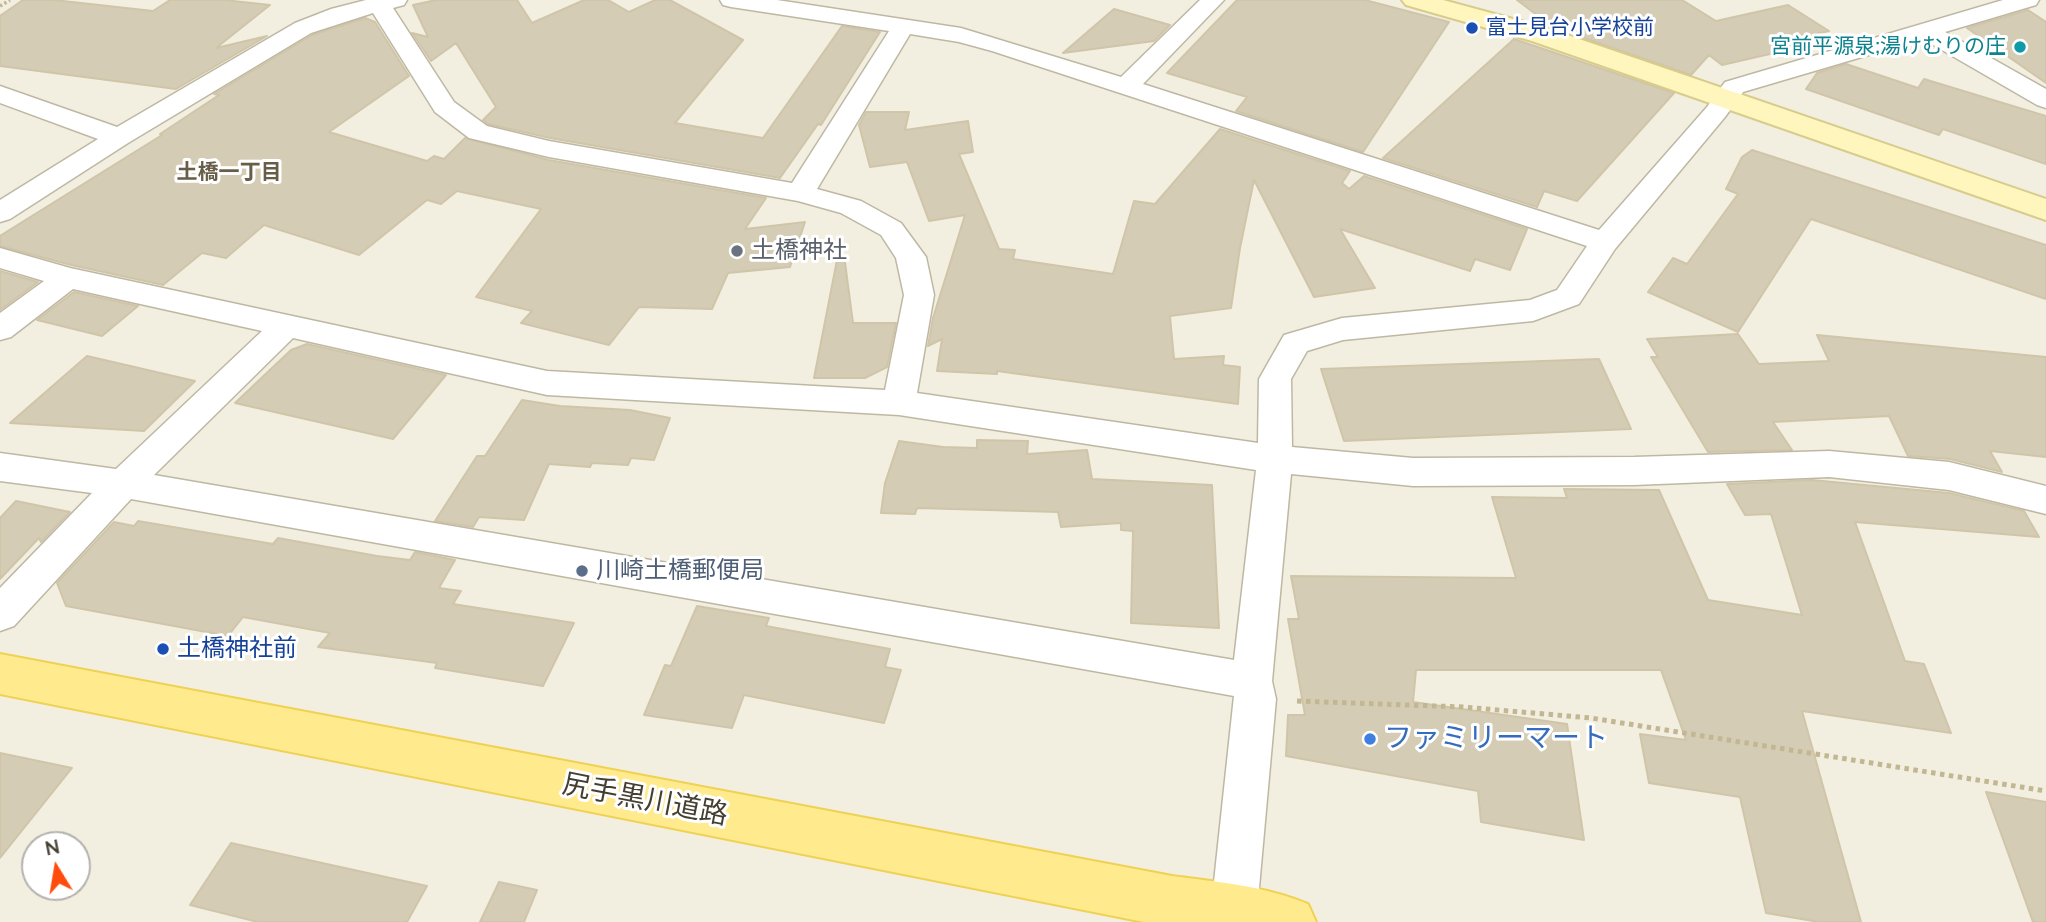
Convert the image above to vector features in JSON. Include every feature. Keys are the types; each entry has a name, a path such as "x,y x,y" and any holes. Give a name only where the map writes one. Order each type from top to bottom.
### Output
{"main road":[{"name":"尻手黒川道路","path":"0,674 1233,916 1290,922"}],"street":[{"path":"731,0 961,35 1605,242"},
{"path":"1126,86 1213,0"},
{"path":"1415,0 1541,35 2046,210"},
{"path":"1233,916 1275,459 1275,379 1295,343 1342,329 1533,310 1568,297 1605,242 1734,87 2028,0"},
{"path":"0,213 119,137 303,28 384,1 444,107 478,132 550,149 800,193 851,207 891,229 911,257 919,295 899,403"},
{"path":"800,193 903,27"},
{"path":"1923,29 2046,100"},
{"path":"0,94 119,137"},
{"path":"0,258 68,278 547,383 899,403 1275,459 1413,472 1634,471 1829,464 1949,476 2046,500"},
{"path":"0,329 68,278"},
{"path":"0,614 123,484 287,326"},
{"path":"0,467 123,484 1253,690"}],"path":[{"path":"0,6 10,0"},
{"path":"1253,690 1591,718 2046,792"}],"building":[{"path":"23,0 54,0 153,11 170,0 224,0 270,5 216,48 267,36 176,89 0,66 0,16"},
{"path":"436,0 517,0 532,23 584,0 608,0 629,12 655,0 670,0 743,40 675,123 763,138 842,26 880,32 821,125 818,124 780,178 550,138 488,124 483,120 496,107 456,43 431,61 412,33 428,37 413,5"},
{"path":"1237,0 1365,0 1449,22 1363,152 1236,111 1247,97 1167,73"},
{"path":"1517,0 1682,0 1716,21 1788,5 1829,31 1779,42 1796,48 1722,65 1709,55 1691,75 1554,28"},
{"path":"1114,9 1170,25 1154,41 1063,53"},
{"name":"宮前平源泉;湯けむりの庄","path":"2028,10 2046,22 2046,83 1967,28"},
{"path":"365,18 375,22 409,76 329,132 427,161 434,156 444,159 465,138 549,160 766,198 745,229 805,222 790,267 728,273 712,309 639,307 609,345 521,323 532,311 476,297 541,209 457,191 441,204 427,200 359,255 264,225 226,258 202,253 163,285 0,246 0,236 162,135 160,134 219,95 214,94 312,35"},
{"path":"1514,39 1674,93 1577,201 1544,191 1537,207 1383,158"},
{"path":"1846,64 1918,88 1924,79 2046,116 2046,164 1943,129 1939,135 1806,89 1817,73"},
{"path":"866,112 909,112 905,130 968,121 973,152 959,154 999,249 1015,250 1013,259 1113,274 1134,201 1155,204 1220,129 1350,171 1342,183 1349,189 1364,176 1527,229 1510,270 1475,259 1470,271 1340,229 1375,288 1314,297 1254,180 1231,308 1170,316 1174,359 1224,356 1223,365 1240,367 1238,404 997,371 997,374 937,371 942,339 928,346 933,318 965,215 929,221 907,162 870,167 859,125"},
{"path":"1752,150 2046,245 2046,299 1811,219 1738,332 1648,292 1673,258 1687,264 1738,194 1726,189 1742,157"},
{"path":"838,255 844,255 853,323 896,323 887,367 865,378 814,378"},
{"path":"0,271 38,282 0,310"},
{"path":"74,292 138,306 102,336 37,320"},
{"path":"1738,334 1759,364 1829,361 1817,335 2046,357 2046,457 1990,451 2002,472 1950,459 1908,456 1889,416 1773,422 1792,450 1708,452 1651,357 1658,357 1647,339"},
{"path":"307,344 446,375 393,439 235,403 291,350"},
{"path":"87,356 195,381 144,431 10,423"},
{"path":"1599,359 1631,429 1344,441 1321,369"},
{"path":"522,400 560,406 630,410 670,418 654,460 631,458 628,465 592,463 590,467 549,464 524,520 479,517 473,527 435,521 477,456 485,456"},
{"path":"977,440 1028,441 1027,454 1087,450 1092,479 1212,485 1219,628 1131,623 1133,531 1121,530 1121,523 1061,527 1058,512 917,508 915,514 881,513 885,483 899,441 977,448"},
{"path":"1812,480 1949,493 2024,511 2039,537 1855,522 1905,661 1924,664 1951,733 1802,711 1861,922 1819,922 1766,913 1740,797 1649,783 1640,734 1686,740 1661,670 1416,670 1413,702 1567,724 1584,840 1481,822 1478,791 1286,756 1288,715 1305,715 1288,619 1299,619 1291,576 1516,578 1492,497 1567,498 1564,489 1659,490 1708,600 1802,615 1771,514 1745,515 1727,484"},
{"path":"16,501 70,512 41,542 39,538 0,579 0,518"},
{"path":"138,521 273,544 278,538 377,556 410,560 415,552 455,560 439,588 461,591 453,604 574,623 543,686 435,668 437,663 318,647 330,633 243,617 228,636 66,606 57,583 114,522 134,526"},
{"path":"697,606 769,618 766,626 890,649 885,667 901,670 884,723 744,695 732,728 644,715 665,665 671,666"},
{"path":"0,753 72,768 21,831 0,858"},
{"path":"1986,792 2046,802 2046,922 2033,922"},
{"path":"231,843 427,886 407,922 258,922 190,905"},
{"path":"499,882 537,890 524,922 480,922"}],"place":[{"name":"富士見台小学校前","path":"1472,28"},
{"name":"宮前平源泉;湯けむりの庄","path":"2020,47"},
{"name":"土橋神社","path":"737,251"},
{"name":"川崎土橋郵便局","path":"582,571"},
{"name":"土橋神社前","path":"163,649"},
{"name":"ファミリーマート","path":"1370,739"}],"district":[{"name":"土橋一丁目","path":"229,173"}]}
